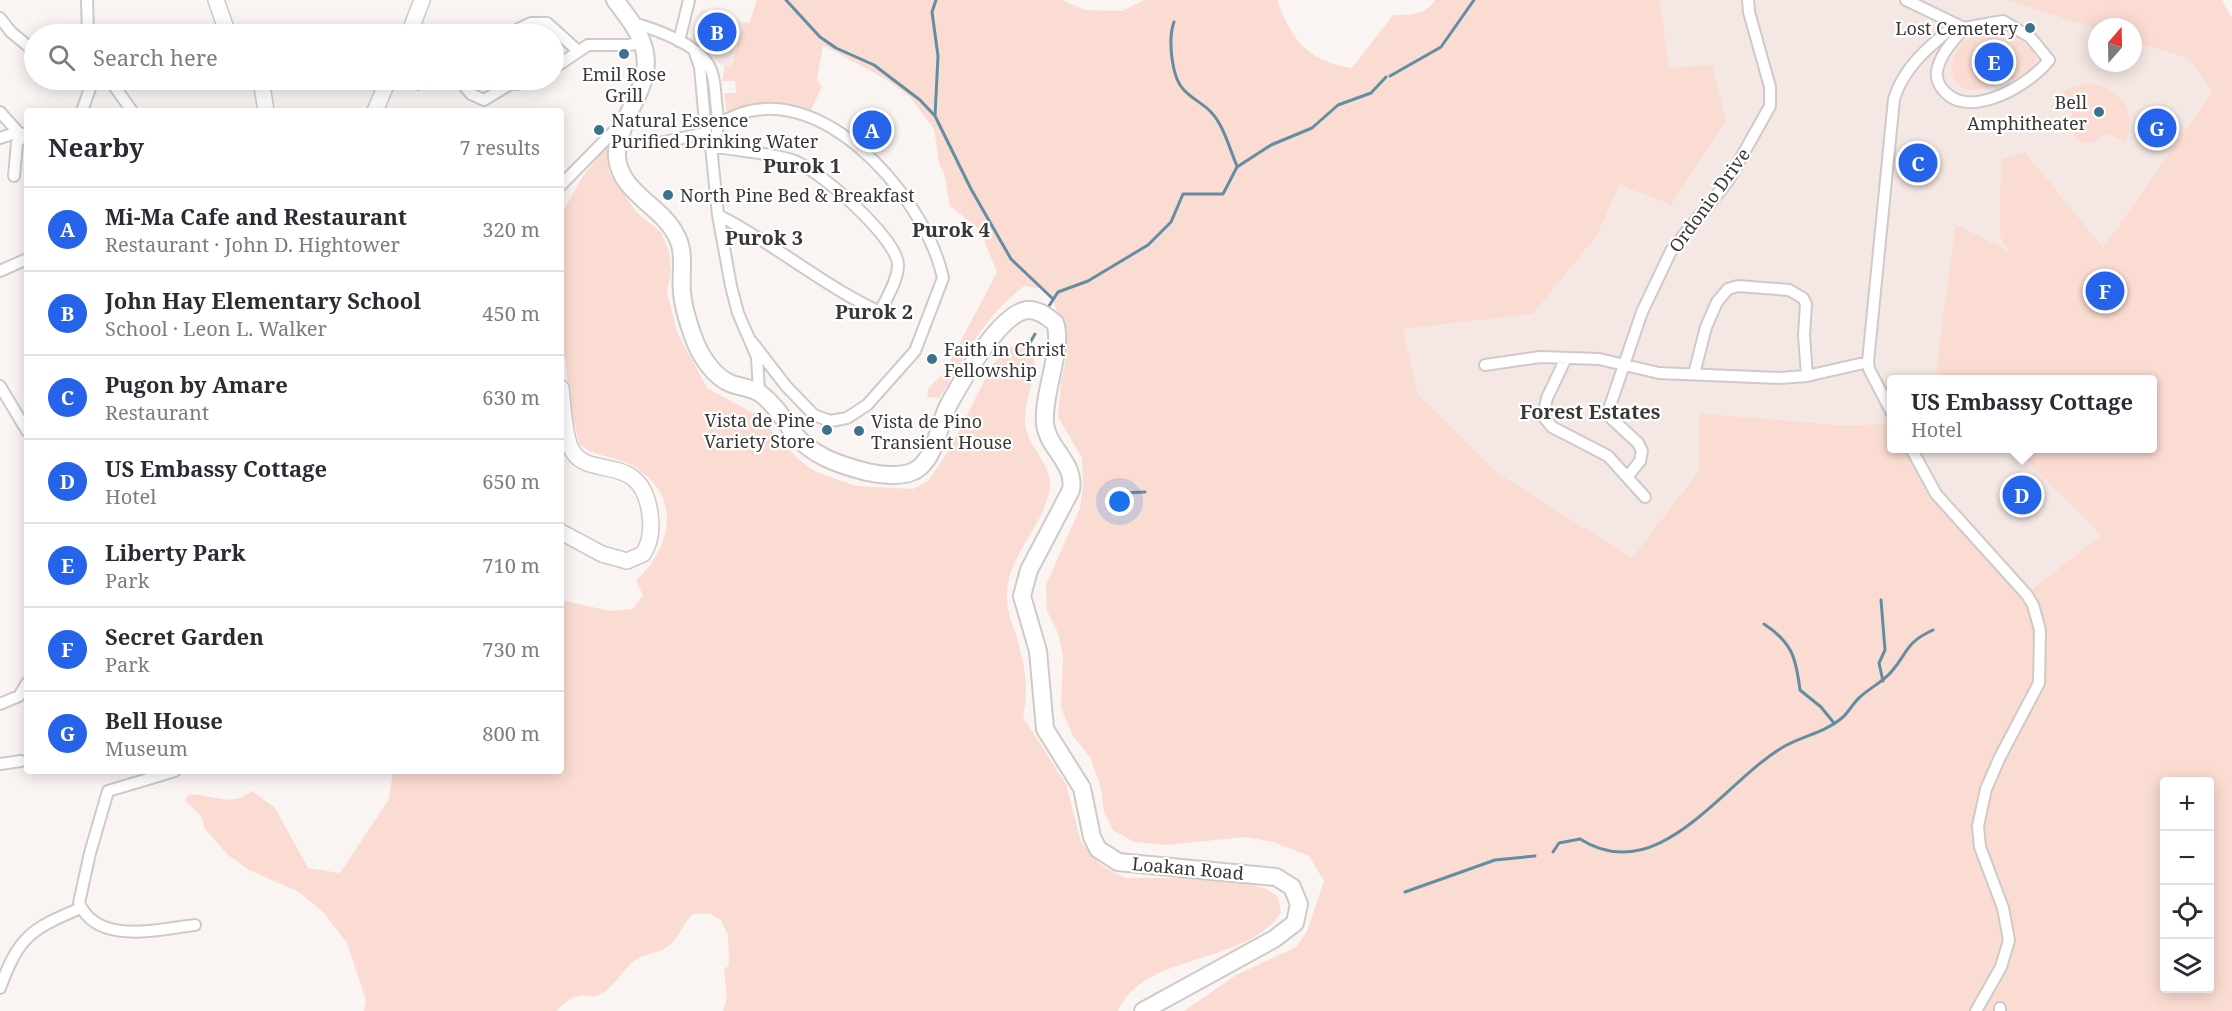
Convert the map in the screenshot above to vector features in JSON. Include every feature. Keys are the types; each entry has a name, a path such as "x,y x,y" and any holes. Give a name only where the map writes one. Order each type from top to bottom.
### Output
{"main road":[{"name":"Loakan Road","path":"615,0 634,23 643,42 647,69 617,143 619,168 638,195 676,232 682,247 682,294 694,340 705,360 722,380 759,392 778,408 794,434 819,455 843,466 881,475 918,469 928,458 948,408 997,332 1021,312 1028,310 1045,315 1054,323 1057,337 1045,409 1046,431 1071,473 1073,481 1071,490 1023,587 1024,607 1038,651 1045,729 1082,788 1092,837 1098,849 1108,858 1134,865 1276,877 1292,887 1299,904 1295,923 1274,939 1143,1011"}],"street":[{"path":"87,0 88,24"},
{"path":"216,0 224,24"},
{"path":"413,24 422,0"},
{"path":"679,41 689,0"},
{"name":"Ordonio Drive","path":"1628,476 1640,461 1642,451 1638,443 1616,425 1610,413 1623,363 1642,312 1671,251 1691,223 1728,181 1770,106 1770,87 1749,12 1748,0"},
{"path":"1906,0 1960,26"},
{"path":"0,18 10,32 24,43"},
{"path":"1887,403 1869,369 1868,362 1894,99 1904,76 1913,63 1960,26 2003,21 2030,37 2049,60 2029,81 1999,97 1964,101 1953,98 1942,88 1937,73 1943,56 1960,26"},
{"path":"529,24 547,22 549,24"},
{"path":"634,23 679,41 694,50 702,56 711,70 718,125 718,134 711,146"},
{"path":"564,38 578,51"},
{"path":"564,61 578,51 596,44 620,46 643,42"},
{"path":"694,50 700,67 706,133 711,146 718,215 738,313 757,357 759,392"},
{"path":"83,108 89,90"},
{"path":"117,90 130,108"},
{"path":"263,90 266,108"},
{"path":"376,108 384,90"},
{"path":"468,90 484,100 497,90"},
{"path":"718,125 742,111 774,109 807,116 848,139 879,166 905,197 925,229 943,278 915,351 867,405 847,418 830,421 814,415 786,386 752,342"},
{"path":"0,112 23,135"},
{"path":"564,182 626,118"},
{"path":"659,143 706,133"},
{"path":"0,138 23,135"},
{"path":"14,176 17,142 23,135"},
{"path":"711,146 792,160 822,177 848,198 895,253 897,274 880,312 835,288 756,234 718,215"},
{"path":"0,271 24,260"},
{"path":"1694,374 1706,327 1717,302 1728,289 1738,286 1789,290 1803,298 1806,304 1804,335 1807,376"},
{"path":"1485,365 1525,358 1599,359 1659,373 1752,378 1807,376 1868,362"},
{"path":"1566,358 1546,398 1543,416 1552,427 1608,456 1645,496"},
{"path":"0,386 24,425"},
{"path":"564,405 572,451 580,459 633,477 646,495 651,523 647,547 635,560 627,561 602,554 564,534"},
{"path":"1914,453 1936,494 2027,595 2033,604 2040,630 2039,683 1986,789 1978,826 1980,848 2003,908 2009,940 2001,967 1976,1011"},
{"path":"0,704 19,696 24,688"},
{"path":"0,764 21,761"},
{"path":"165,774 108,791 84,876 79,903 97,925 112,930 195,924"},
{"path":"0,988 8,964 29,934 81,908"}],"shaded area":[{"path":"757,0 1062,0 1085,10 1122,11 1144,0 1277,0 1289,27 1303,46 1323,60 1352,68 1393,15 1422,12 1435,0 1660,0 1669,68 1712,65 1726,121 1671,205 1619,185 1598,234 1533,314 1403,329 1418,394 1496,472 1632,558 1699,470 1699,413 1839,425 1887,424 1887,453 1913,453 1936,494 2027,594 2101,535 2019,453 2157,453 2157,375 1942,375 1936,369 1956,224 2010,252 2000,236 2001,160 2025,152 2103,248 2212,92 2189,59 2142,44 2142,18 2088,18 2088,26 2006,0 2222,0 2232,18 2232,1011 1184,1011 1236,975 1296,947 1307,931 1324,881 1309,856 1273,842 1245,837 1166,845 1134,842 1113,830 1104,812 1101,788 1090,757 1073,736 1061,708 1063,657 1058,633 1047,611 1046,585 1080,508 1083,485 1082,458 1058,417 1061,382 1067,355 1061,320 1051,297 1039,288 1024,286 985,325 939,398 927,397 929,387 944,373 997,272 980,230 950,206 944,173 939,163 934,129 910,97 887,80 823,45 817,80 822,86 810,112 757,105 737,108 727,113 724,93 736,93 735,81 722,81 725,66 731,67 744,22 749,23"},
{"path":"1660,0 2006,0 2088,26 2088,72 2142,72 2142,44 2189,59 2212,92 2103,248 2053,276 1957,224 1936,369 1942,375 1887,375 1887,424 1839,425 1699,413 1699,469 1632,558 1496,472 1418,394 1403,329 1533,314 1598,234 1619,185 1670,205 1669,68"},
{"path":"701,9 744,22 730,67 721,65 691,42"},
{"path":"2003,32 2023,42 2034,53 2037,58 2032,68 2021,76 1982,89 1969,90 1961,87 1955,81 1952,67 1953,59 1961,45 1975,36"},
{"name":"Bell Amphitheater","path":"2089,83 2111,90 2124,103 2129,121 2126,143 2107,133 2092,142 2080,141 2072,131 2072,113 2053,103 2069,89"},
{"path":"611,141 609,172 636,212 661,232 669,251 671,272 667,292 677,332 707,388 757,415 798,459 816,472 856,486 913,489 928,481 949,450 993,364 1017,342 1031,344 1034,365 1026,408 1026,429 1046,467 1050,483 1040,517 1013,565 1007,592 1011,621 1025,675 1026,692 1023,717 1066,784 1081,842 1101,865 1125,878 1191,878 1246,883 1267,889 1278,897 1281,913 1264,930 1243,943 1171,968 1150,978 1131,992 1118,1011 723,1011 727,997 724,970 729,965 728,935 721,920 709,913 693,914 671,944 663,950 642,956 634,961 601,994 572,998 556,1011 364,1011 366,1000 347,943 323,912 299,892 249,870 228,855 205,829 201,816 185,801 188,795 236,799 252,791 275,808 308,868 340,873 389,799 393,774 564,774 564,601 610,611 633,609 643,595 636,581 649,567 658,552 667,520 665,505 659,490 648,477 631,465 592,452 580,445 571,412 564,349 564,210 583,176"},
{"path":"1913,453 2019,453 2101,535 2027,595 1936,494"}],"waterway":[{"path":"786,0 820,37 836,48 874,65 920,100 935,116 971,189 1011,259 1052,298"},
{"path":"935,116 938,56 932,12 936,0"},
{"path":"1390,76 1441,47 1474,0"},
{"path":"1174,22 1171,47 1176,76 1184,90 1215,117 1223,130 1237,166"},
{"path":"1047,309 1058,292 1088,281 1148,245 1171,222 1183,194 1223,194 1237,167 1271,145 1312,128 1338,105 1371,93 1386,77"},
{"path":"1027,348 1035,334"},
{"path":"1123,493 1145,492"},
{"path":"1881,600 1885,650 1879,663 1883,681"},
{"path":"1764,624 1781,638 1791,652 1797,669 1800,690 1821,707 1834,723"},
{"path":"1553,852 1559,843 1580,839 1609,851 1637,851 1664,841 1690,824 1762,762 1785,746 1828,727 1842,718 1860,697 1888,675 1912,643 1933,630"},
{"path":"1405,892 1495,860 1535,856"}],"place":[{"name":"Lost Cemetery","path":"2030,28"},
{"name":"John Hay Elementary School","path":"717,32"},
{"name":"Emil Rose Grill","path":"624,54"},
{"name":"Liberty Park","path":"1994,62"},
{"name":"Bell Amphitheater","path":"2099,112"},
{"name":"Bell House","path":"2157,128"},
{"name":"Natural Essence Purified Drinking Water","path":"599,130"},
{"name":"Mi-Ma Cafe and Restaurant","path":"872,130"},
{"name":"Pugon by Amare","path":"1918,163"},
{"name":"North Pine Bed & Breakfast","path":"668,195"},
{"name":"Secret Garden","path":"2105,291"},
{"name":"Faith in Christ Fellowship","path":"932,359"},
{"name":"Vista de Pine Variety Store","path":"827,430"},
{"name":"Vista de Pino Transient House","path":"859,431"},
{"name":"US Embassy Cottage","path":"2022,495"}],"district":[{"name":"Purok 1","path":"802,165"},
{"name":"Purok 4","path":"951,229"},
{"name":"Purok 3","path":"764,237"},
{"name":"Purok 2","path":"874,311"},
{"name":"Forest Estates","path":"1590,411"}]}
